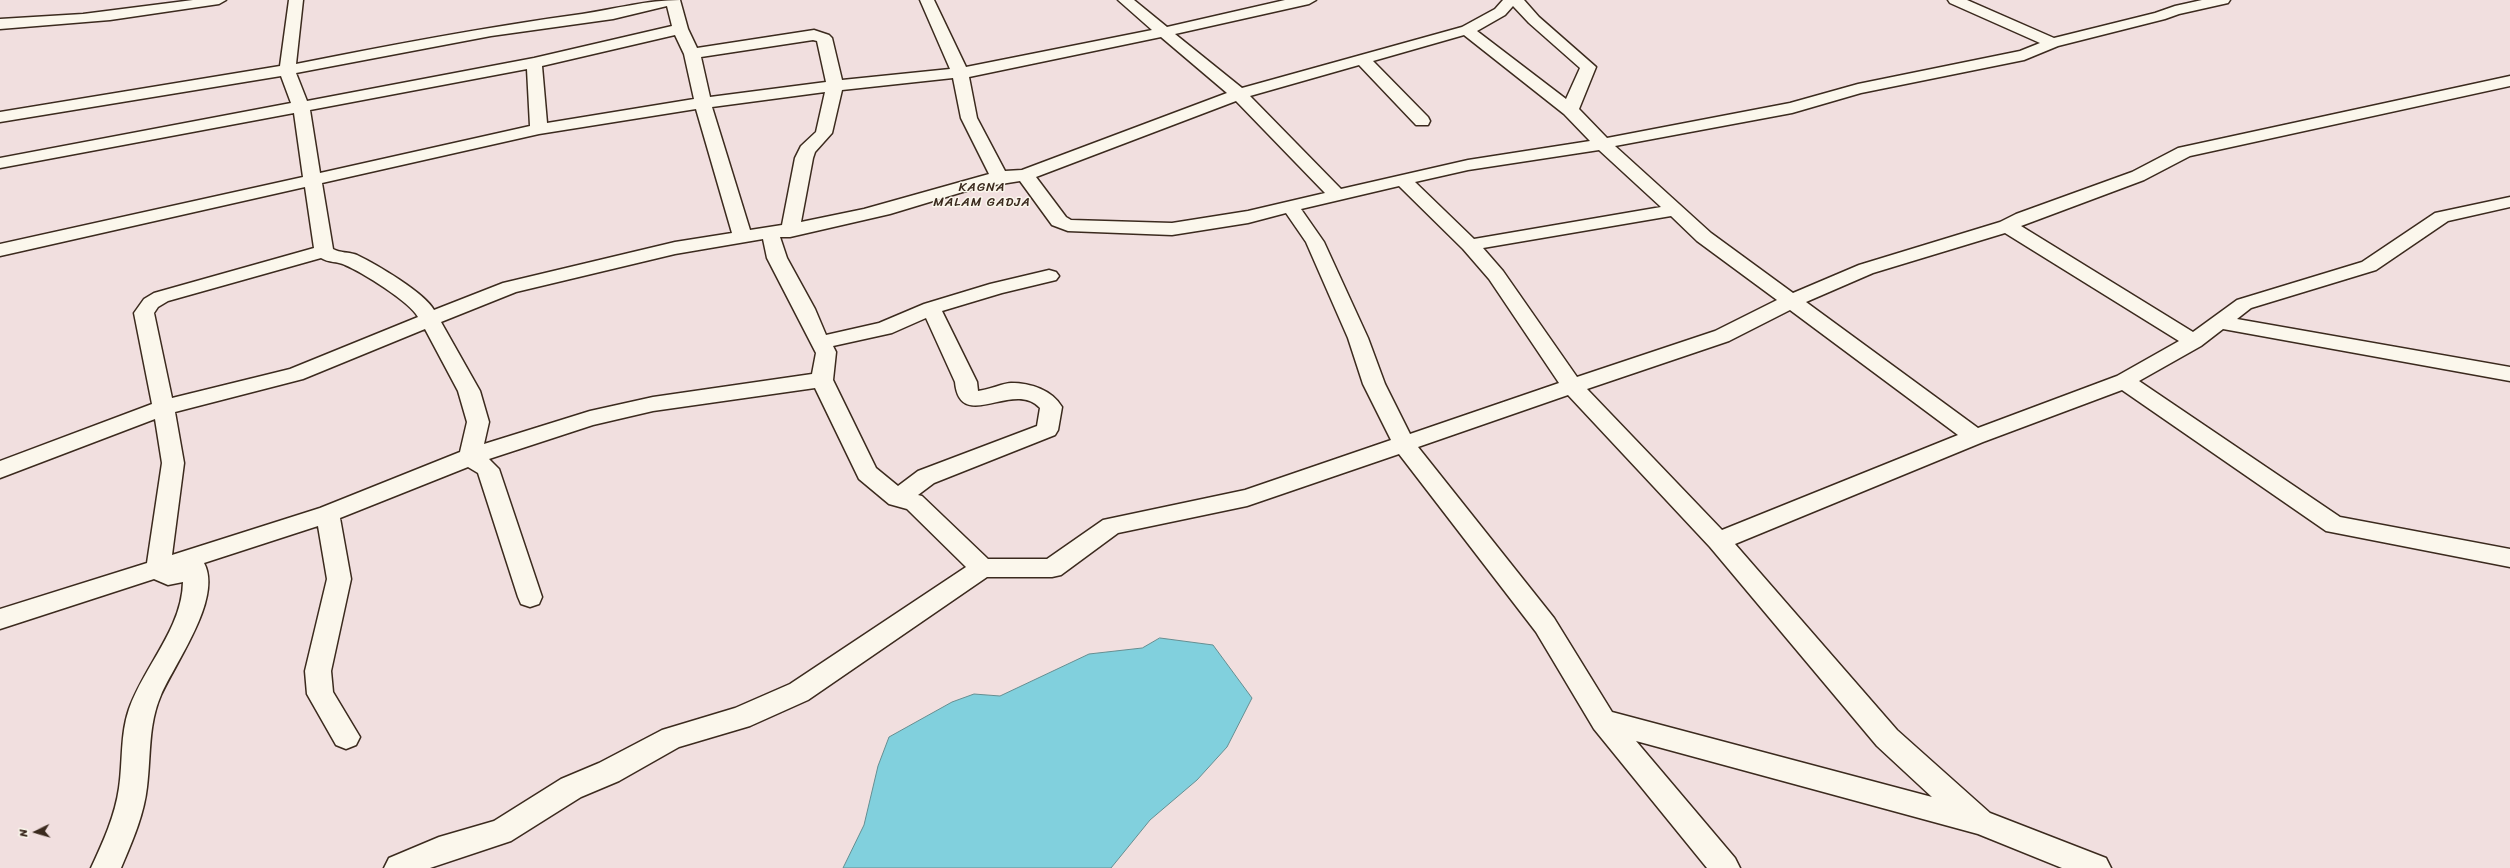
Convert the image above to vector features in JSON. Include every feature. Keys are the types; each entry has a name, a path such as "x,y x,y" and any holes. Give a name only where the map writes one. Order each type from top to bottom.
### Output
{"street":[{"path":"0,24 62,22 113,17 219,0"},
{"path":"296,0 287,70 301,107 324,251"},
{"path":"0,117 287,70 491,31 613,14 674,0 680,29 692,54 703,103 743,237"},
{"path":"927,0 960,72 968,118 999,177"},
{"path":"1125,0 1239,94 1337,194"},
{"path":"0,250 539,129 703,103 835,86 979,70 1164,32 1262,4 1309,0"},
{"path":"0,470 164,407 296,374 510,287 675,248 768,233 790,231 882,210 999,177 1025,175 1239,94 1467,30 1500,12 1511,0"},
{"path":"1516,0 1534,20 1588,67 1570,110"},
{"path":"1955,0 2053,43"},
{"path":"1025,175 1059,221 1068,225 1172,229 1248,217 1337,194 1468,165 1603,144 1644,134 1792,108 1858,88 2024,55 2053,43 2160,16 2175,10 2223,0"},
{"path":"0,163 534,63 680,29"},
{"path":"1467,30 1570,110 1603,144 1677,210 1704,237 1975,437"},
{"path":"692,54 821,36 825,41 835,86 824,133 807,150 804,158 790,231"},
{"path":"1364,60 1422,121"},
{"path":"534,63 539,129"},
{"path":"399,868 439,859 501,832 571,788 610,772 672,738 741,718 799,692 982,568 1052,568 1111,526 1247,498 1722,336 1791,301 1866,269 2007,226 2023,218 2138,176 2184,152 2510,81"},
{"path":"1402,179 1470,245 1496,275 1572,386 1626,446 1718,541 1887,738 1980,822"},
{"path":"1718,541 1975,437 2124,380 2194,341 2244,304 2369,266 2442,218 2510,202"},
{"path":"1290,206 1315,242 1358,338 1374,384 1404,445 1545,625 1603,720 1725,868"},
{"path":"1470,245 1677,210"},
{"path":"2007,226 2194,341"},
{"path":"768,233 774,240 777,258 805,309 819,343 826,352 822,380 866,473 897,498 914,502 982,568"},
{"path":"158,569 173,463 164,407 144,313 151,303 161,297 324,251 332,256 349,259 397,288 422,306 431,318 445,350 469,391 478,422 470,457"},
{"path":"819,343 885,328 931,308 998,288 1048,276"},
{"path":"897,498 926,477 1047,430 1052,407 1041,396 1010,390 997,396 974,399 967,393 966,382 931,308"},
{"path":"2220,322 2510,374"},
{"path":"0,619 328,514 470,457 590,418 653,404 822,380"},
{"path":"2124,380 2334,525 2510,558"},
{"path":"470,457 488,469 530,597"},
{"path":"328,514 339,579 318,671 320,694 346,737"},
{"path":"106,868 114,850 133,788 133,757 142,709 179,636 197,587 195,569 168,576 158,569"},
{"path":"1603,720 1980,822 2096,868"}],"water":[{"path":"1160,638 1213,645 1252,698 1227,747 1197,780 1150,820 1111,868 843,868 864,825 878,766 889,737 952,702 974,694 1000,696 1089,654 1142,648"}],"district":[{"name":"KAGNA MALAM GADJA","path":"982,196"}]}
